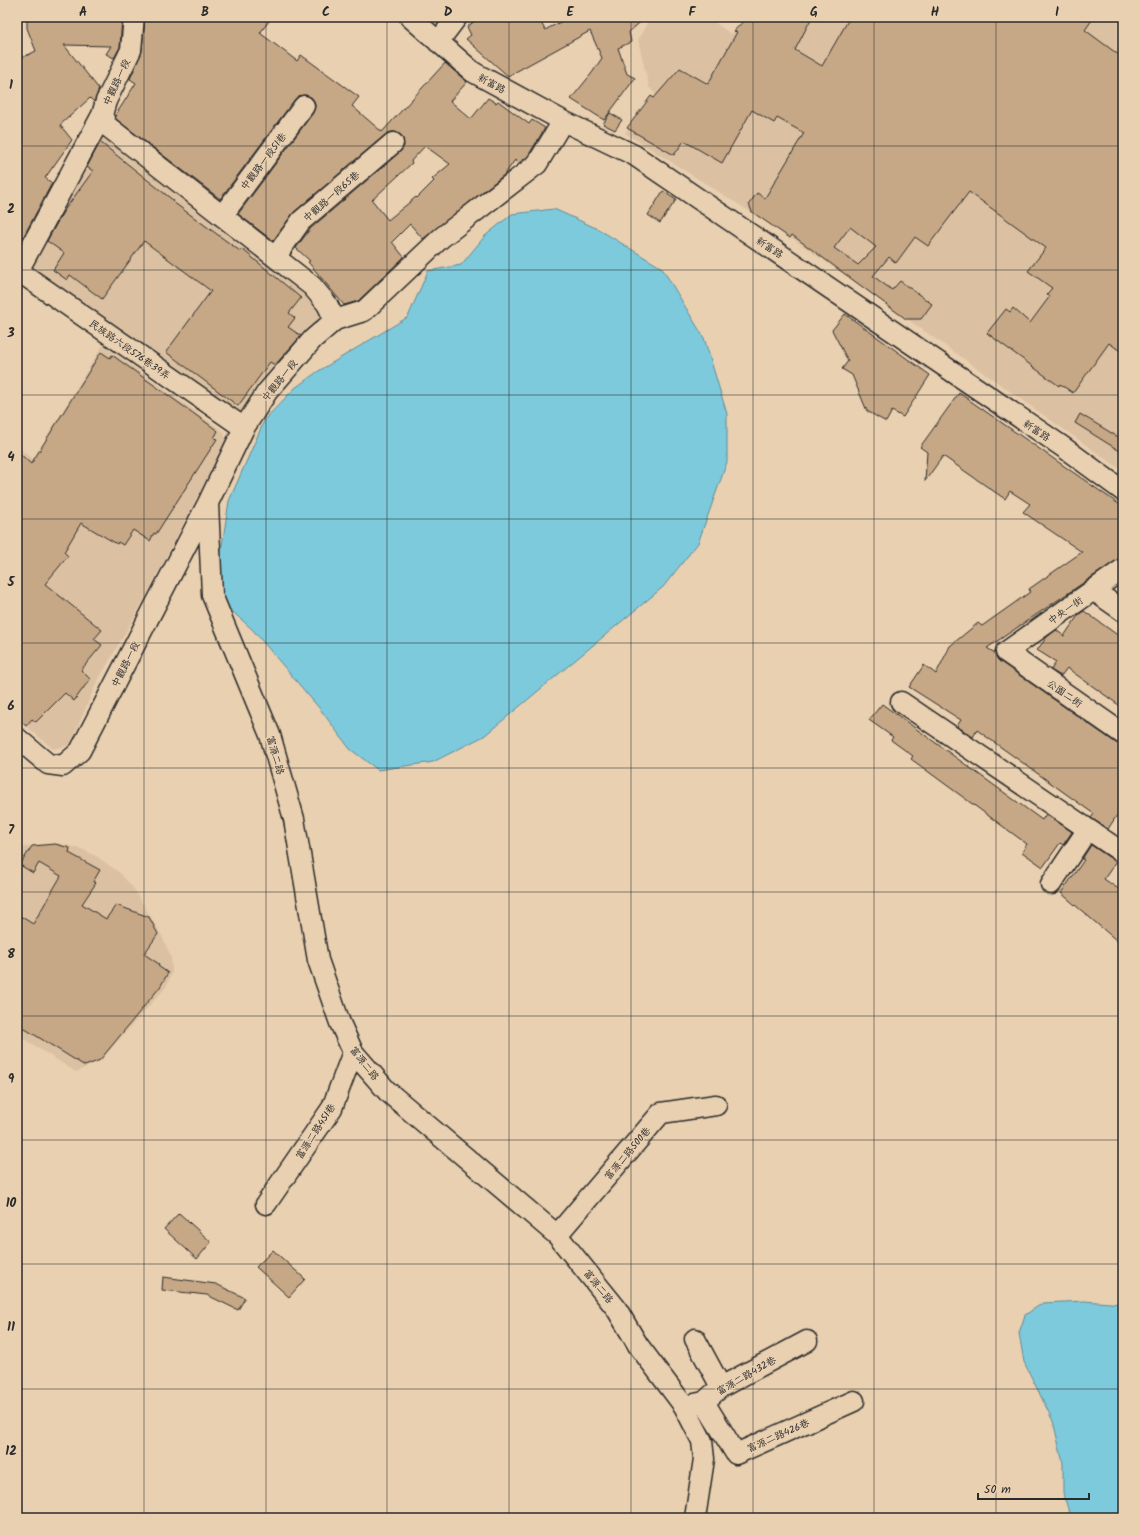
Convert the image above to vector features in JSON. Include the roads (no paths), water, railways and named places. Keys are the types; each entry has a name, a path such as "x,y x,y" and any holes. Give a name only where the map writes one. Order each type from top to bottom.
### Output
{"street":[{"name":"中觀路一段","path":"17,738 48,764 63,766 80,752 208,503 244,428 267,392 313,339 335,320 327,304 312,286 276,256 222,216 107,126 102,115 106,101 131,50 134,17"},
{"name":"新富路","path":"410,17 472,72 563,121 634,155 1063,447 1123,491"},
{"path":"438,42 457,17"},
{"name":"中觀路一段51巷","path":"222,216 304,106"},
{"path":"18,271 102,115"},
{"path":"335,320 364,311 441,238 537,164 563,121"},
{"name":"中觀路一段65巷","path":"276,256 301,221 393,143"},
{"name":"民族路六段576巷39弄","path":"18,271 244,428"},
{"name":"富源二路","path":"208,503 212,595 270,735 294,819 318,960 340,1023 354,1052 387,1092 557,1235 616,1308 638,1345 684,1406 702,1441 704,1459 695,1518"},
{"name":"中央一街","path":"1006,652 1123,569"},
{"path":"1093,590 1123,611"},
{"name":"公園二街","path":"1006,652 1123,734"},
{"path":"901,702 1088,829 1121,847"},
{"path":"1051,884 1088,829"},
{"name":"富源二路451巷","path":"266,1204 332,1108 354,1052"},
{"name":"富源二路500巷","path":"557,1235 661,1113 716,1106"},
{"path":"695,1339 721,1387"},
{"name":"富源二路432巷","path":"704,1402 721,1387 807,1341"},
{"name":"富源二路426巷","path":"704,1402 736,1454 854,1401"},
{"path":"684,1406 704,1402"}],"water":[{"path":"554,209 598,229 662,268 704,338 727,414 727,462 698,543 663,587 484,736 433,762 378,770 350,749 320,709 252,629 226,606 218,571 229,501 265,419 295,388 317,372 408,317 428,271 461,265 485,236 512,214"},
{"path":"1084,1301 1123,1304 1123,1518 1071,1518 1063,1493 1063,1463 1053,1421 1024,1362 1019,1333 1025,1315 1043,1303"}]}
